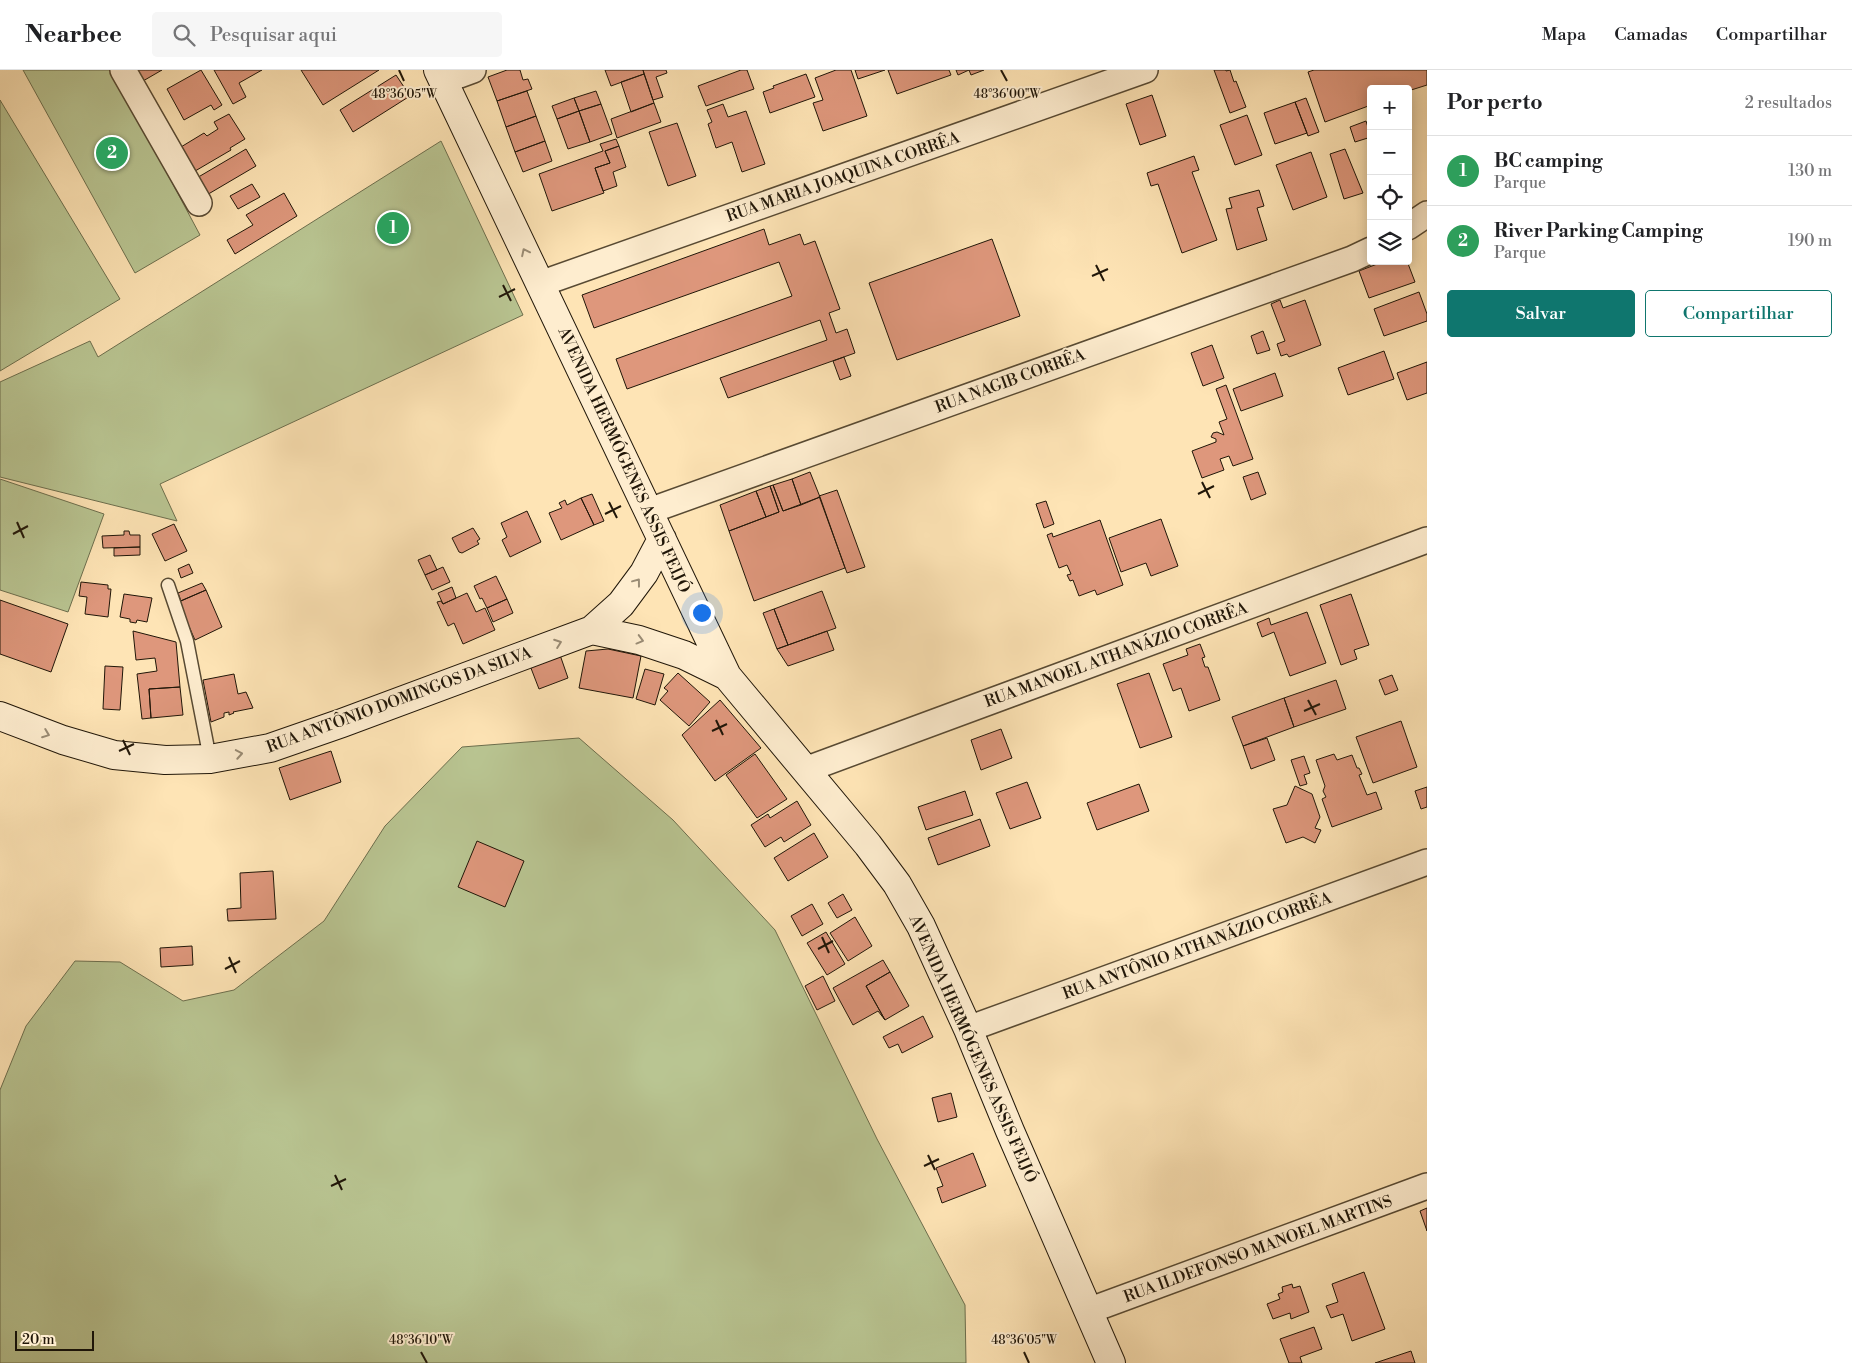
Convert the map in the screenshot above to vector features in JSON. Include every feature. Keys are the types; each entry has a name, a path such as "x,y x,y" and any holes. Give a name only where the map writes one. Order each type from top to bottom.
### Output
{"main road":[{"name":"AVENIDA HERMÓGENES ASSIS FEIJÓ","path":"441,75 726,676 868,846 897,884 921,926 968,1029 1111,1363"},
{"name":"RUA ANTÔNIO DOMINGOS DA SILVA","path":"0,716 63,740 114,755 165,760 210,759 279,745 592,630 620,604 632,589 644,573 662,539"},
{"path":"592,630 639,640 684,655 726,676"}],"street":[{"path":"123,70 199,203"},
{"path":"441,75 473,70"},
{"name":"RUA MARIA JOAQUINA CORRÊA","path":"540,284 1145,70"},
{"name":"RUA NAGIB CORRÊA","path":"649,511 1352,259 1367,252"},
{"name":"RUA MANOEL ATHANÁZIO CORRÊA","path":"805,770 1427,540"},
{"name":"RUA ANTÔNIO ATHANÁZIO CORRÊA","path":"968,1029 1427,862"},
{"name":"RUA ILDEFONSO MANOEL MARTINS","path":"1088,1311 1427,1186"}],"lane":[{"path":"168,585 187,641 210,759"}],"green space":[{"path":"23,70 112,70 200,235 135,273"},
{"path":"0,100 120,299 0,371"},
{"path":"441,141 523,315 160,484 177,521 0,477 0,382 90,341 98,357"},
{"path":"0,479 104,514 68,612 0,590"},
{"path":"579,738 673,820 775,930 877,1139 965,1305 966,1363 0,1363 0,1090 26,1026 75,961 120,962 183,1001 234,990 324,921 385,826 462,747"}],"building":[{"path":"137,70 162,70 143,81"},
{"path":"201,70 222,105 214,110 211,105 184,120 167,89"},
{"path":"214,70 262,70 239,83 246,97 233,104"},
{"path":"301,70 379,70 323,105"},
{"path":"507,70 520,70 523,80 528,79 532,89 497,101 488,77"},
{"path":"605,70 643,70 644,74 611,86"},
{"path":"643,70 666,70 667,73 656,77 663,97 653,100"},
{"path":"741,70 747,70 754,89 706,106 698,86"},
{"path":"836,70 851,70 867,116 823,131 813,103 823,100 815,78"},
{"path":"855,70 885,70 858,79"},
{"path":"888,70 949,70 951,75 897,94"},
{"path":"956,70 969,70 958,75"},
{"path":"969,70 984,70 971,75"},
{"path":"1214,70 1230,70 1246,107 1230,113"},
{"path":"1314,70 1427,70 1427,85 1412,90 1412,85 1367,85 1367,106 1325,122 1308,72"},
{"path":"644,74 654,103 631,112 621,82"},
{"path":"806,74 815,97 770,113 763,92 774,88 773,86"},
{"path":"396,75 410,96 353,132 340,110"},
{"path":"527,91 536,116 506,127 497,101"},
{"path":"596,91 601,104 579,111 574,98"},
{"path":"1152,95 1166,136 1140,145 1126,104"},
{"path":"574,98 579,111 557,119 552,106"},
{"path":"1306,98 1319,132 1308,136 1295,102"},
{"path":"1295,102 1307,133 1275,144 1264,113"},
{"path":"654,103 661,122 617,138 611,119"},
{"path":"601,104 612,134 590,142 579,111"},
{"path":"723,104 728,117 746,111 765,164 742,172 732,142 716,148 708,124 712,122 707,110"},
{"path":"579,111 590,142 568,149 557,119"},
{"path":"229,114 245,139 230,148 231,150 190,174 176,150 204,133 207,136 218,129 214,122"},
{"path":"1247,115 1262,155 1235,165 1220,125"},
{"path":"536,116 545,141 515,152 506,127"},
{"path":"1366,121 1367,138 1355,142 1350,127"},
{"path":"677,123 696,176 668,186 649,132"},
{"path":"616,139 619,146 605,151 610,163 595,168 604,193 552,211 539,174 603,151 600,144"},
{"path":"545,141 552,161 523,172 515,152"},
{"path":"619,146 626,167 613,172 617,186 603,191 595,168 610,163 605,151"},
{"path":"246,149 256,166 205,196 195,179"},
{"path":"1345,149 1363,193 1344,199 1330,154"},
{"path":"1311,152 1327,197 1293,210 1276,165"},
{"path":"1194,156 1199,170 1192,172 1217,240 1182,253 1158,184 1151,186 1147,173"},
{"path":"252,184 260,197 238,209 230,196"},
{"path":"1259,190 1264,206 1257,208 1267,240 1237,250 1226,209 1232,208 1229,198"},
{"path":"284,193 297,216 235,254 227,240 253,225 246,215"},
{"path":"764,229 769,245 800,234 804,245 815,241 840,309 829,313 836,333 847,329 855,353 728,398 720,378 827,340 820,320 627,389 616,359 792,296 779,262 594,328 582,295"},
{"path":"992,239 1020,316 897,360 869,283"},
{"path":"1375,265 1409,265 1415,282 1369,298 1359,271"},
{"path":"1419,292 1427,314 1427,321 1384,336 1374,309"},
{"path":"1280,300 1283,308 1305,300 1321,345 1289,357 1287,354 1281,356 1277,344 1285,341 1271,304"},
{"path":"1263,331 1270,350 1257,354 1251,336"},
{"path":"1212,345 1224,378 1203,386 1191,353"},
{"path":"1384,351 1394,379 1348,395 1338,368"},
{"path":"844,357 851,376 840,380 833,361"},
{"path":"1427,362 1427,393 1407,400 1397,373"},
{"path":"1275,373 1283,396 1241,411 1233,389"},
{"path":"1226,385 1253,459 1233,466 1229,456 1220,459 1224,470 1202,478 1192,451 1216,442 1216,439 1211,437 1213,433 1217,432 1224,435 1219,422 1227,419 1216,389"},
{"path":"810,472 820,497 801,505 792,479"},
{"path":"1258,472 1266,494 1251,500 1243,477"},
{"path":"792,479 801,505 783,511 773,485"},
{"path":"773,485 783,511 820,497 845,568 754,601 729,531 779,512 770,486"},
{"path":"770,486 779,512 766,517 756,491"},
{"path":"837,490 865,567 847,573 819,496"},
{"path":"756,491 766,517 729,531 720,505"},
{"path":"592,494 604,521 594,525 581,498"},
{"path":"581,498 594,525 561,540 549,513 562,508 559,503 565,500 567,505"},
{"path":"1046,501 1054,524 1044,528 1036,504"},
{"path":"527,511 541,542 510,557 502,540 507,537 501,523"},
{"path":"1161,519 1178,566 1151,576 1146,563 1121,572 1109,538"},
{"path":"1100,520 1123,585 1097,595 1095,590 1079,596 1073,580 1070,581 1067,575 1071,574 1067,565 1059,568 1047,535 1052,533 1053,537"},
{"path":"174,524 187,551 165,561 152,534"},
{"path":"473,528 480,539 477,541 479,544 462,553 459,552 452,538"},
{"path":"124,531 129,531 130,535 140,535 140,547 103,548 102,536 124,535"},
{"path":"140,547 140,555 114,556 114,548"},
{"path":"430,555 437,570 425,575 418,560"},
{"path":"189,564 193,573 181,578 178,569"},
{"path":"443,567 450,582 432,590 425,575"},
{"path":"496,576 507,599 487,608 474,586"},
{"path":"81,582 108,585 108,589 111,589 108,617 85,614 87,597 79,596"},
{"path":"202,583 206,590 181,601 178,593"},
{"path":"452,587 456,598 443,604 438,593"},
{"path":"206,590 222,627 195,640 178,602"},
{"path":"822,591 836,628 788,645 774,609"},
{"path":"467,593 476,612 485,608 495,630 463,644 454,623 448,626 437,602 441,601 443,604"},
{"path":"124,594 152,598 147,622 137,620 136,623 130,622 130,619 120,617"},
{"path":"1351,594 1369,645 1354,650 1357,659 1341,665 1320,605"},
{"path":"507,599 513,613 493,622 487,608"},
{"path":"0,600 68,624 51,672 0,654"},
{"path":"774,609 788,645 777,649 763,613"},
{"path":"1307,612 1326,663 1290,676 1274,632 1262,637 1257,623 1269,618 1271,625"},
{"path":"133,631 176,642 180,687 149,689 151,718 142,719 137,674 157,671 155,658 136,660"},
{"path":"827,631 834,650 788,666 777,649"},
{"path":"1200,644 1205,657 1202,658 1205,667 1208,667 1220,700 1189,711 1181,688 1173,691 1163,664 1188,655 1186,649"},
{"path":"608,649 641,656 633,698 579,688 586,651"},
{"path":"559,652 568,678 539,689 529,663"},
{"path":"105,666 123,667 120,710 103,709"},
{"path":"645,669 664,674 655,705 636,699"},
{"path":"678,673 710,702 689,726 660,700 668,691 664,688"},
{"path":"1149,673 1172,737 1140,748 1117,684"},
{"path":"234,674 238,694 246,692 253,708 233,712 229,715 229,712 224,713 224,717 211,722 203,680"},
{"path":"1392,675 1398,690 1385,695 1379,680"},
{"path":"1336,680 1346,709 1294,727 1284,698"},
{"path":"180,687 183,715 151,718 149,689"},
{"path":"1284,698 1294,727 1243,746 1232,717"},
{"path":"720,700 761,748 715,781 682,735"},
{"path":"1401,721 1417,767 1373,783 1356,737"},
{"path":"1001,729 1012,758 981,770 971,740"},
{"path":"1267,738 1275,760 1251,769 1243,746"},
{"path":"331,751 341,782 290,800 279,768"},
{"path":"755,754 787,799 757,818 726,775"},
{"path":"1334,754 1337,760 1352,755 1357,768 1359,768 1362,774 1359,775 1367,795 1376,792 1382,809 1332,827 1322,799 1326,797 1323,791 1325,786 1316,760"},
{"path":"1304,756 1310,773 1304,775 1307,784 1300,786 1291,760"},
{"path":"1027,782 1041,818 1010,829 996,793"},
{"path":"1139,784 1149,811 1097,830 1087,803"},
{"path":"1295,786 1312,794 1320,817 1315,828 1321,830 1315,843 1303,837 1286,843 1273,809 1287,805"},
{"path":"1427,787 1427,807 1421,809 1415,791"},
{"path":"965,791 973,815 926,830 918,807"},
{"path":"797,801 811,825 784,842 781,837 765,847 751,825 768,814 770,818"},
{"path":"980,819 990,846 938,865 928,838"},
{"path":"814,833 828,857 788,881 774,858"},
{"path":"477,841 524,861 505,907 458,887"},
{"path":"273,871 276,919 228,921 227,909 241,908 240,873"},
{"path":"843,894 852,910 837,918 828,903"},
{"path":"812,904 823,924 802,936 791,916"},
{"path":"855,917 872,946 848,961 830,933"},
{"path":"826,932 845,964 827,975 807,943"},
{"path":"192,946 193,965 161,967 160,948"},
{"path":"883,960 890,972 866,986 885,1020 878,1011 853,1025 833,988"},
{"path":"890,972 909,1006 885,1020 866,986"},
{"path":"823,976 835,1001 817,1010 805,986"},
{"path":"923,1016 933,1037 902,1053 898,1044 889,1048 883,1037"},
{"path":"951,1093 957,1117 938,1122 932,1098"},
{"path":"973,1153 986,1186 942,1203 937,1188 943,1186 936,1168"},
{"path":"1427,1208 1427,1231 1420,1211"},
{"path":"1364,1272 1385,1329 1352,1341 1343,1314 1331,1318 1326,1306 1338,1302 1332,1284"},
{"path":"1292,1284 1293,1288 1300,1286 1309,1312 1291,1319 1290,1313 1273,1319 1267,1304 1280,1299 1278,1294 1283,1292 1282,1287"},
{"path":"1314,1327 1322,1349 1300,1357 1302,1363 1289,1363 1280,1339"},
{"path":"1411,1351 1415,1363 1375,1363"}],"place":[{"name":"River Parking Camping","path":"112,153"},
{"name":"BC camping","path":"393,228"}]}
